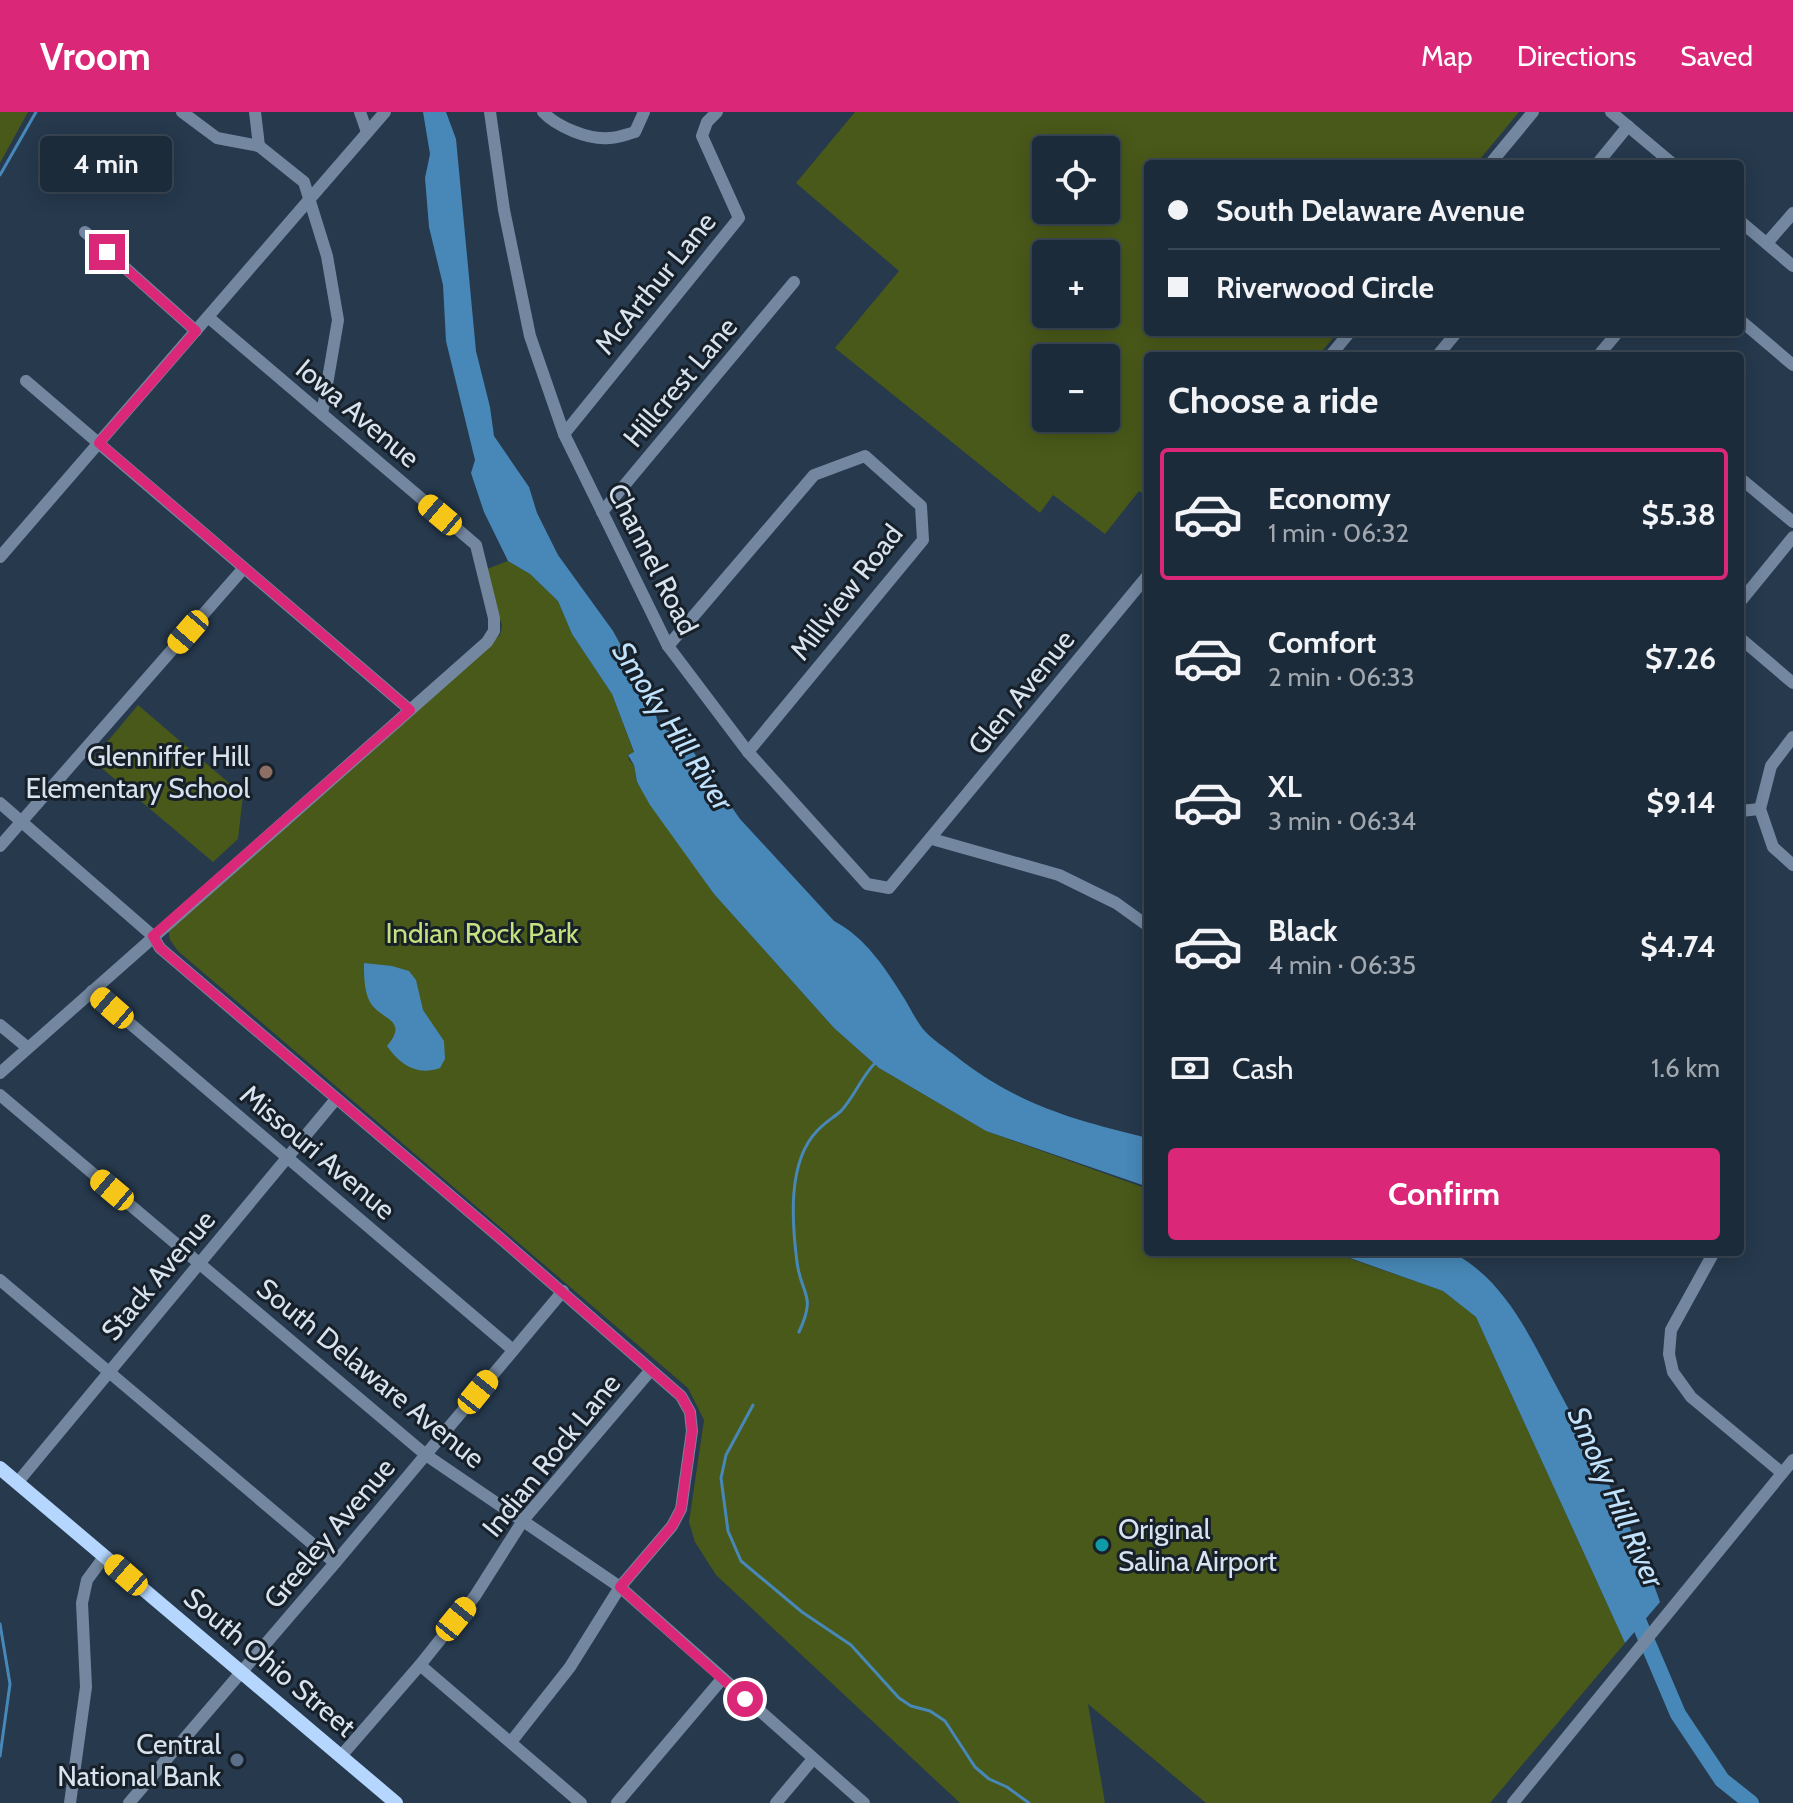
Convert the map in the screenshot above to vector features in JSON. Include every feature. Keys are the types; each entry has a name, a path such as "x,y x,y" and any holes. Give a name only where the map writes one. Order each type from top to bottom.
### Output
{"main road":[{"name":"South Ohio Street","path":"0,1468 396,1803"}],"street":[{"path":"182,112 217,138 259,146 304,182 327,256 338,320 322,414"},
{"path":"255,112 259,146"},
{"path":"360,112 367,132"},
{"path":"0,557 385,112"},
{"name":"Channel Road","path":"490,112 504,210 530,336 564,434 668,646 748,752 867,884 889,888 932,839"},
{"path":"543,112 549,119 581,133 608,139 635,132 644,112"},
{"name":"McArthur Lane","path":"564,434 739,218 702,136 707,122 717,112"},
{"path":"1493,160 1533,112"},
{"path":"1611,112 1668,160"},
{"path":"1600,160 1628,126"},
{"path":"1767,243 1793,213"},
{"path":"1744,224 1793,266"},
{"path":"85,232 196,331"},
{"name":"Hillcrest Lane","path":"602,512 794,282"},
{"name":"Iowa Avenue","path":"208,317 476,545 494,618 494,631 487,642 410,710"},
{"path":"1744,323 1793,365"},
{"path":"1333,352 1347,336"},
{"path":"1440,352 1454,336"},
{"path":"1601,352 1615,336"},
{"path":"0,1073 410,710 26,381"},
{"name":"Millview Road","path":"668,646 814,475 865,456 921,506 923,540 748,752"},
{"path":"1744,481 1793,522"},
{"path":"1744,597 1793,537"},
{"path":"0,846 243,569"},
{"name":"Glen Avenue","path":"932,839 1144,580"},
{"path":"1744,641 1793,683"},
{"path":"1793,737 1771,766 1760,809 1773,847 1793,865"},
{"path":"0,803 153,936 160,948 563,1291 681,1396 690,1412 692,1431 681,1509 672,1526 620,1587 570,1667 511,1742"},
{"path":"1744,811 1760,809"},
{"path":"932,839 1059,875 1116,903 1144,923"},
{"name":"Missouri Avenue","path":"92,991 513,1350"},
{"path":"0,1025 28,1048"},
{"name":"South Delaware Avenue","path":"0,1095 426,1455 620,1587 864,1803"},
{"name":"Stack Avenue","path":"17,1483 336,1099"},
{"path":"1712,1256 1671,1330 1669,1354 1673,1372 1691,1397 1782,1473"},
{"path":"0,1280 335,1563"},
{"name":"Greeley Avenue","path":"129,1803 563,1291"},
{"name":"Indian Rock Lane","path":"341,1756 475,1596 524,1519 650,1371"},
{"path":"1513,1803 1793,1460"},
{"path":"70,1803 86,1687 82,1603 87,1580 104,1557"},
{"path":"420,1665 581,1803"},
{"path":"617,1803 722,1679"},
{"path":"776,1803 813,1759"}],"green space":[{"path":"0,112 28,112 0,163"},
{"path":"855,112 1519,112 1479,160 1144,160 1144,336 1335,336 1321,352 1144,352 1144,494 1139,491 1105,534 1053,495 1040,513 835,348 899,271 796,183"},
{"name":"Indian Rock Park","path":"508,561 530,574 558,601 572,634 612,694 634,753 628,754 634,765 637,783 714,894 834,1028 879,1068 986,1131 1144,1188 1144,1256 1342,1256 1443,1291 1476,1317 1625,1643 1490,1803 1206,1803 1088,1704 1105,1803 960,1803 716,1575 695,1542 689,1522 704,1420 688,1388 178,951 170,940 168,929 500,635 502,626 487,569"},
{"path":"138,705 243,795 238,839 213,862 92,760"}],"water":[{"path":"423,112 446,112 456,139 476,351 494,436 529,487 537,513 558,555 613,631 652,702 659,726 685,740 740,819 834,921 874,955 931,1037 980,1074 1025,1099 1071,1117 1144,1137 1144,1186 986,1131 879,1068 834,1028 714,894 650,805 637,782 634,765 628,755 634,752 612,694 572,634 558,601 530,574 508,561 484,512 471,473 475,460 446,341 443,285 429,227 425,178 430,154"},
{"path":"364,963 409,971 416,980 423,1010 444,1041 445,1059 440,1068 417,1070 398,1059 387,1046 393,1037 394,1025 370,1002 365,988"},
{"path":"1344,1256 1458,1256 1474,1266 1504,1298 1529,1335 1614,1496 1660,1602 1625,1643 1476,1317 1443,1291"}],"waterway":[{"path":"0,175 36,112"},
{"path":"799,1332 807,1302 797,1262 794,1229 796,1176 807,1144 823,1125 841,1111 877,1061"},
{"path":"753,1405 726,1455 721,1478 728,1531 741,1561 802,1612 851,1645 899,1698 945,1721 975,1767 1029,1803"},
{"name":"Smoky Hill River","path":"1632,1606 1678,1714 1722,1780 1751,1803"},
{"path":"0,1624 10,1684 0,1756"}],"place":[{"name":"Glenniffer Hill Elementary School","path":"266,772"},
{"name":"Original Salina Airport","path":"1102,1545"},
{"name":"Central National Bank","path":"237,1760"}],"route":[{"path":"107,252 196,331 99,443 410,710 153,936 160,948 681,1396 690,1412 692,1431 681,1509 672,1526 620,1587 745,1699"}]}
